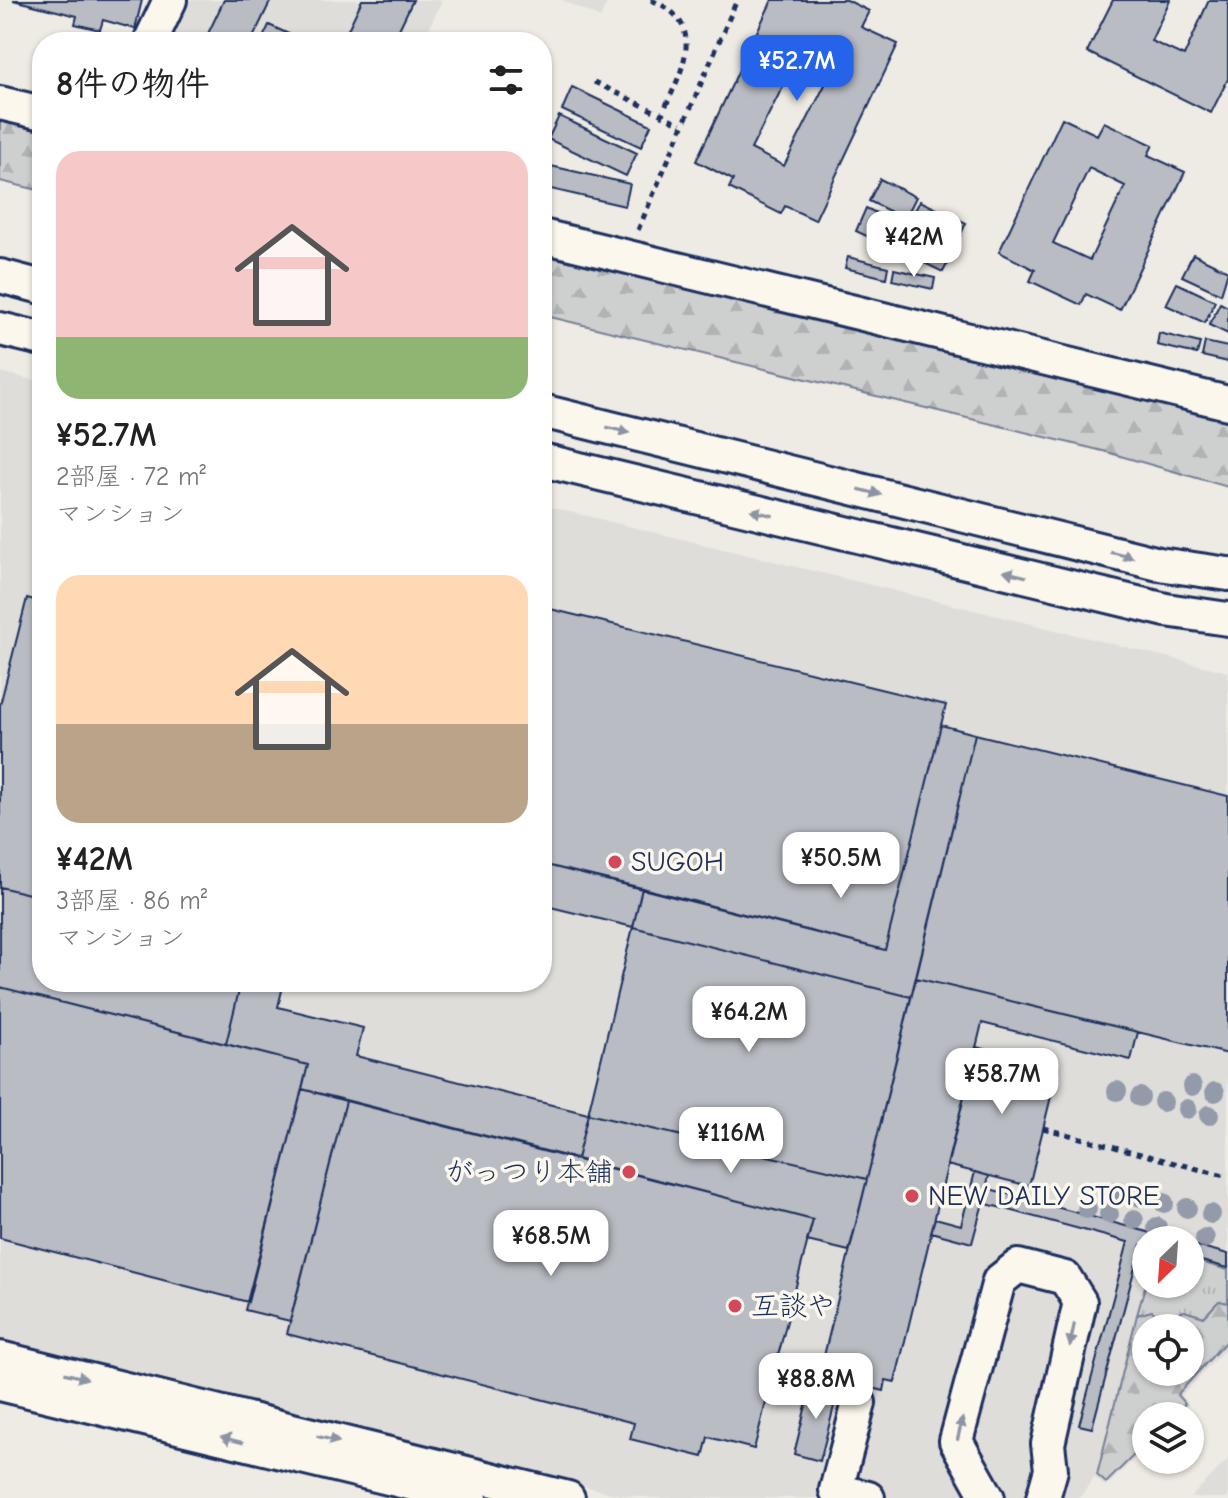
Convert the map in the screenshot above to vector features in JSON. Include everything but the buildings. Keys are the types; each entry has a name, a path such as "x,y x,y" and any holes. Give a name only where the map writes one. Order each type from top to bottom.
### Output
{"street":[{"path":"155,32 170,0"},
{"path":"0,103 32,111"},
{"path":"552,238 1228,403"},
{"path":"0,276 32,284"},
{"path":"0,329 32,337"},
{"path":"552,413 1159,564 1228,574"},
{"path":"552,462 1166,610 1228,619"},
{"path":"988,1498 956,1441 999,1281 1018,1266 1065,1278 1080,1302 1048,1444 1051,1470 1043,1498"},
{"path":"0,1358 568,1498"},
{"path":"0,1384 471,1498"},
{"path":"859,1403 836,1490 868,1498"}],"path":[{"path":"651,0 675,14 688,43 680,75 662,114"},
{"path":"627,257 681,124 737,0"},
{"path":"594,82 681,124"},
{"path":"1043,1128 1228,1177"}],"shaded area":[{"path":"181,0 442,0 428,32 167,32"},
{"path":"562,0 608,0 600,18"},
{"path":"0,372 32,380 32,992 552,992 552,507 1228,672 1228,1346 1204,1372 1204,1314 1132,1314 1132,1386 1190,1386 1181,1396 1187,1402 1132,1402 1132,1461 1106,1487 1094,1477 1080,1498 655,1498 620,1495 0,1342"},
{"path":"1228,1459 1228,1498 1190,1498"}],"green space":[{"path":"0,118 32,126 32,189 0,181"},
{"path":"552,253 965,357 1228,419 1228,487 1103,451 552,317"},
{"path":"1204,1263 1228,1270 1228,1303 1219,1301 1204,1317 1204,1314 1184,1311 1178,1314 1155,1314 1152,1311 1137,1314 1142,1298 1204,1298"},
{"path":"1219,1301 1228,1303 1228,1339 1204,1365 1204,1317"},
{"path":"1132,1335 1132,1386 1185,1386 1177,1395 1183,1402 1132,1402 1132,1457 1106,1483 1097,1475"}],"place":[{"name":"SUGOH","path":"615,862"},
{"name":"がっつり本舗","path":"629,1172"},
{"name":"NEW DAILY STORE","path":"912,1196"},
{"name":"互談や","path":"735,1306"}]}
